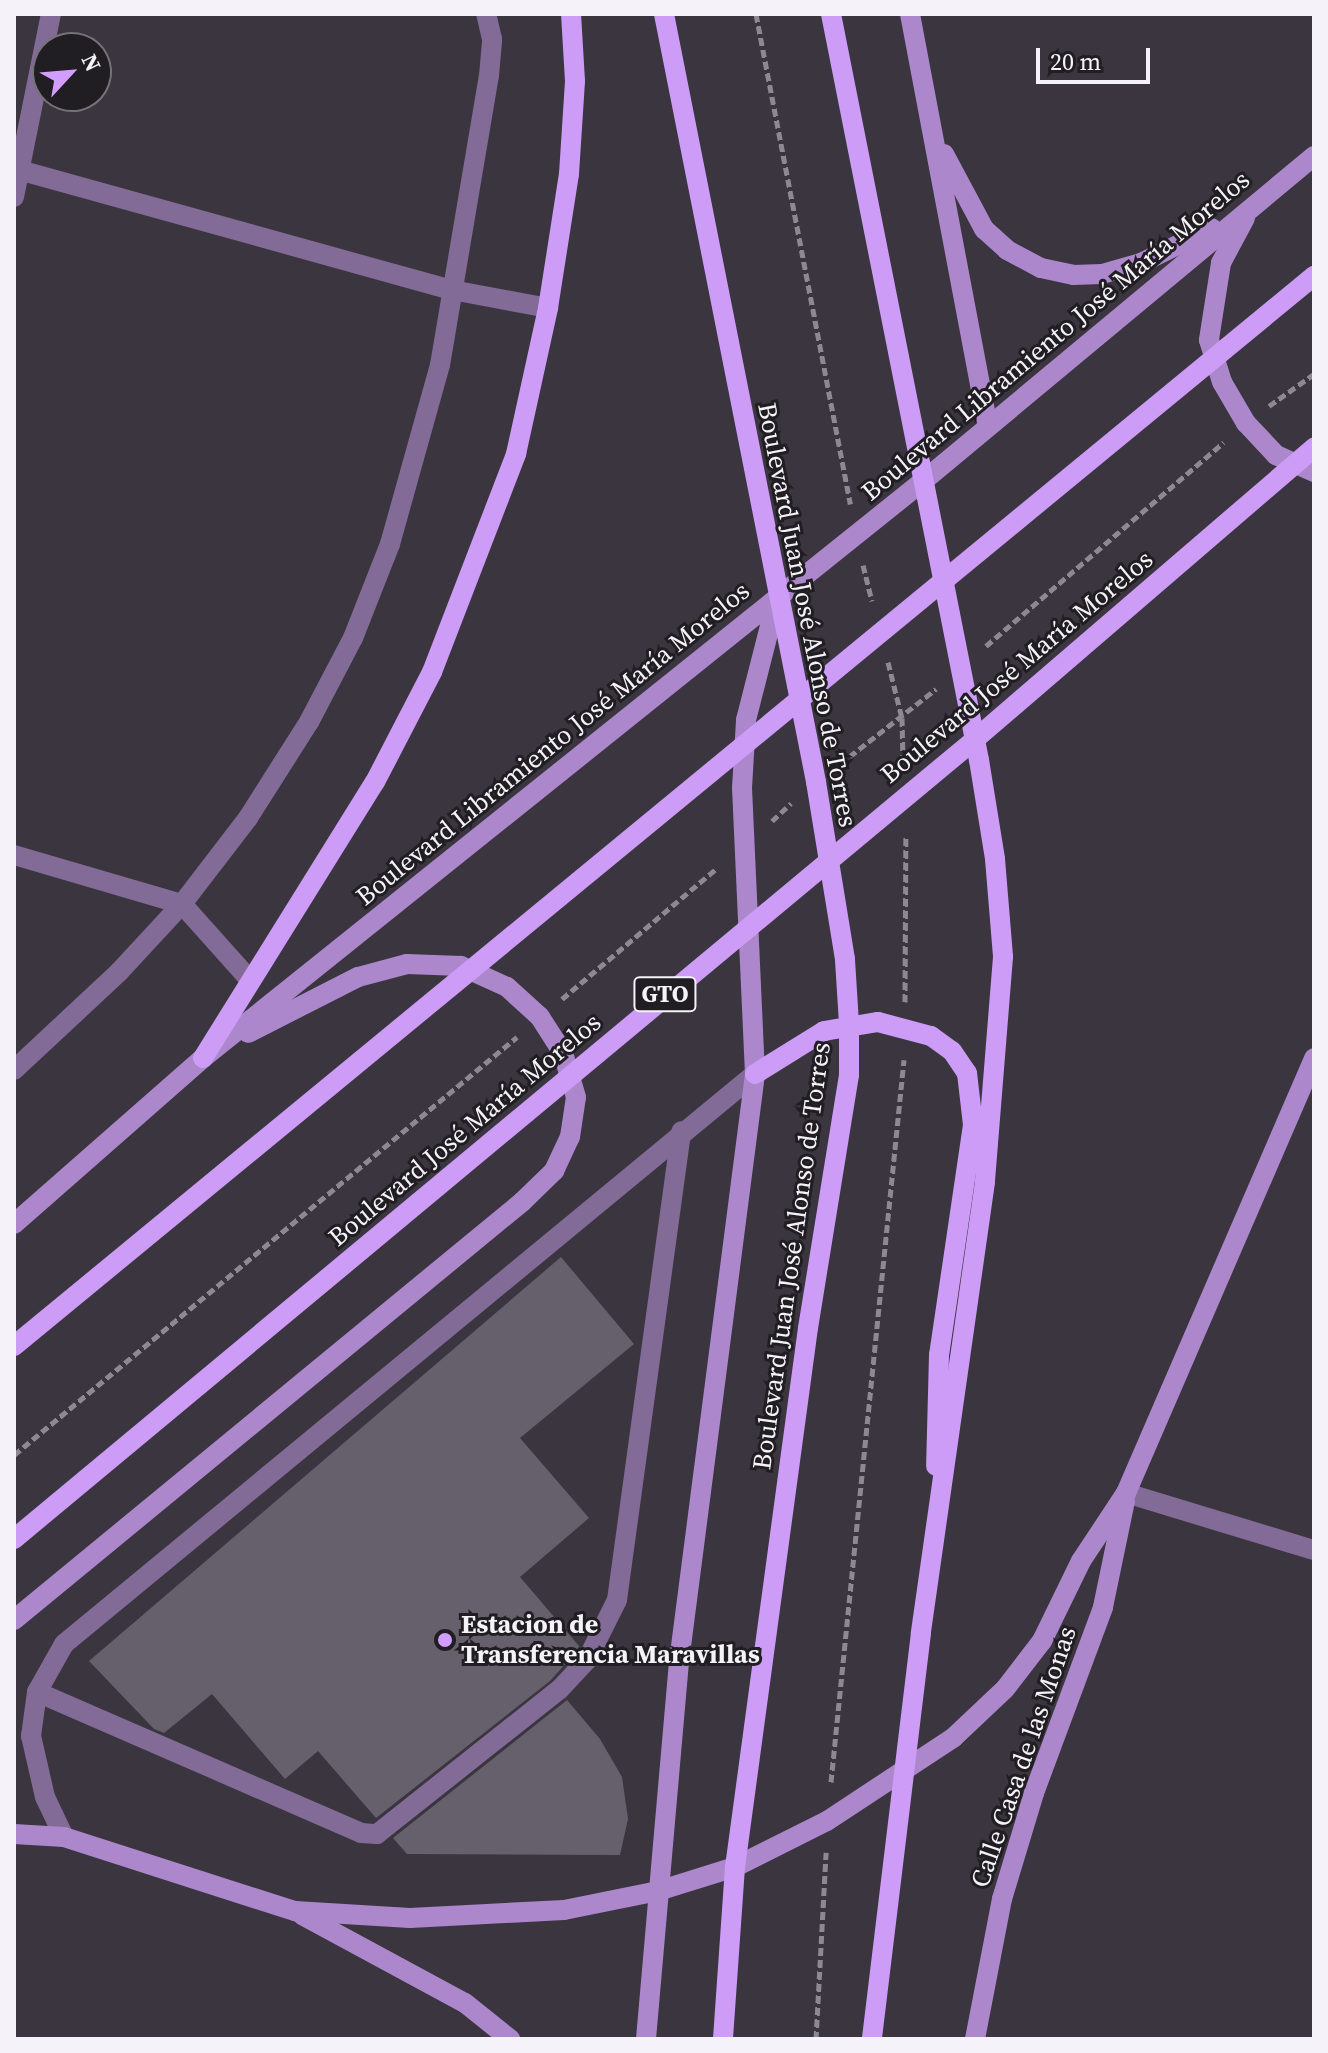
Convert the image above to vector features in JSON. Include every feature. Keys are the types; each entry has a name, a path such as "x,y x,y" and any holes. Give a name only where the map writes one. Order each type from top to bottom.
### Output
{"main road":[{"path":"203,1058 249,979 375,782 432,672 516,454 548,308 569,174 575,81 571,14"},
{"name":"Boulevard Juan José Alonso de Torres","path":"664,14 777,598 816,782 845,960 849,1024 849,1075 808,1328 735,1867 723,2039"},
{"path":"831,14 961,668 995,859 1003,957 985,1182 939,1502 872,2039"},
{"path":"14,1346 1314,276"},
{"name":"Boulevard José María Morelos","path":"14,1539 973,741 1314,448"},
{"path":"755,1074 824,1031 849,1024 905,1027 952,1051 967,1073 973,1097 934,1403 939,1502"}],"street":[{"path":"14,197 51,14"},
{"path":"14,1070 119,972 182,904 248,818 309,722 353,638 390,544 416,457 452,290 489,76 492,39 486,14"},
{"path":"910,14 988,427"},
{"path":"930,123 984,229 1007,250 1041,268 1073,275 1128,267 1250,207"},
{"name":"Boulevard Libramiento José María Morelos","path":"14,1224 203,1058 856,536 1314,156"},
{"path":"19,170 452,290 548,308"},
{"path":"1250,207 1221,263 1209,340 1222,382 1246,423 1276,455 1314,472"},
{"path":"646,2039 680,1654 755,1074 745,844 746,720 777,598"},
{"path":"14,855 182,904 249,979"},
{"path":"14,1620 554,1171 570,1137 576,1097 563,1053 540,1017 507,987 461,966 407,964 358,977 203,1058"},
{"path":"295,1911 489,1917 564,1910 658,1891 735,1867 827,1821 953,1738 1005,1689 1042,1641 1081,1561 1126,1493 1314,1058"},
{"path":"64,1837 37,1770 31,1736 37,1692 64,1644 108,1602 681,1131 755,1074"},
{"path":"37,1692 361,1833 377,1834 559,1690 593,1650 617,1600 681,1131"},
{"path":"1126,1493 1314,1550"},
{"name":"Calle Casa de las Monas","path":"975,2039 1002,1899 1034,1793 1103,1607 1126,1493"},
{"path":"14,1834 64,1837 295,1911 465,2003 510,2039"}],"path":[{"path":"756,14 856,536 875,612"},
{"path":"14,1455 540,1017 816,782 902,718 1246,423 1314,374"},
{"path":"887,657 902,718 904,765"},
{"path":"816,2039 827,1821 903,1099 905,828"}],"building":[{"path":"561,1257 634,1344 520,1438 589,1518 520,1577 579,1646 576,1652 550,1681 376,1818 318,1751 285,1779 212,1694 164,1733 154,1729 89,1661"},
{"path":"567,1700 600,1739 622,1777 628,1819 620,1855 407,1854 393,1838"}],"place":[{"name":"Estacion de Transferencia Maravillas","path":"445,1640"}]}
